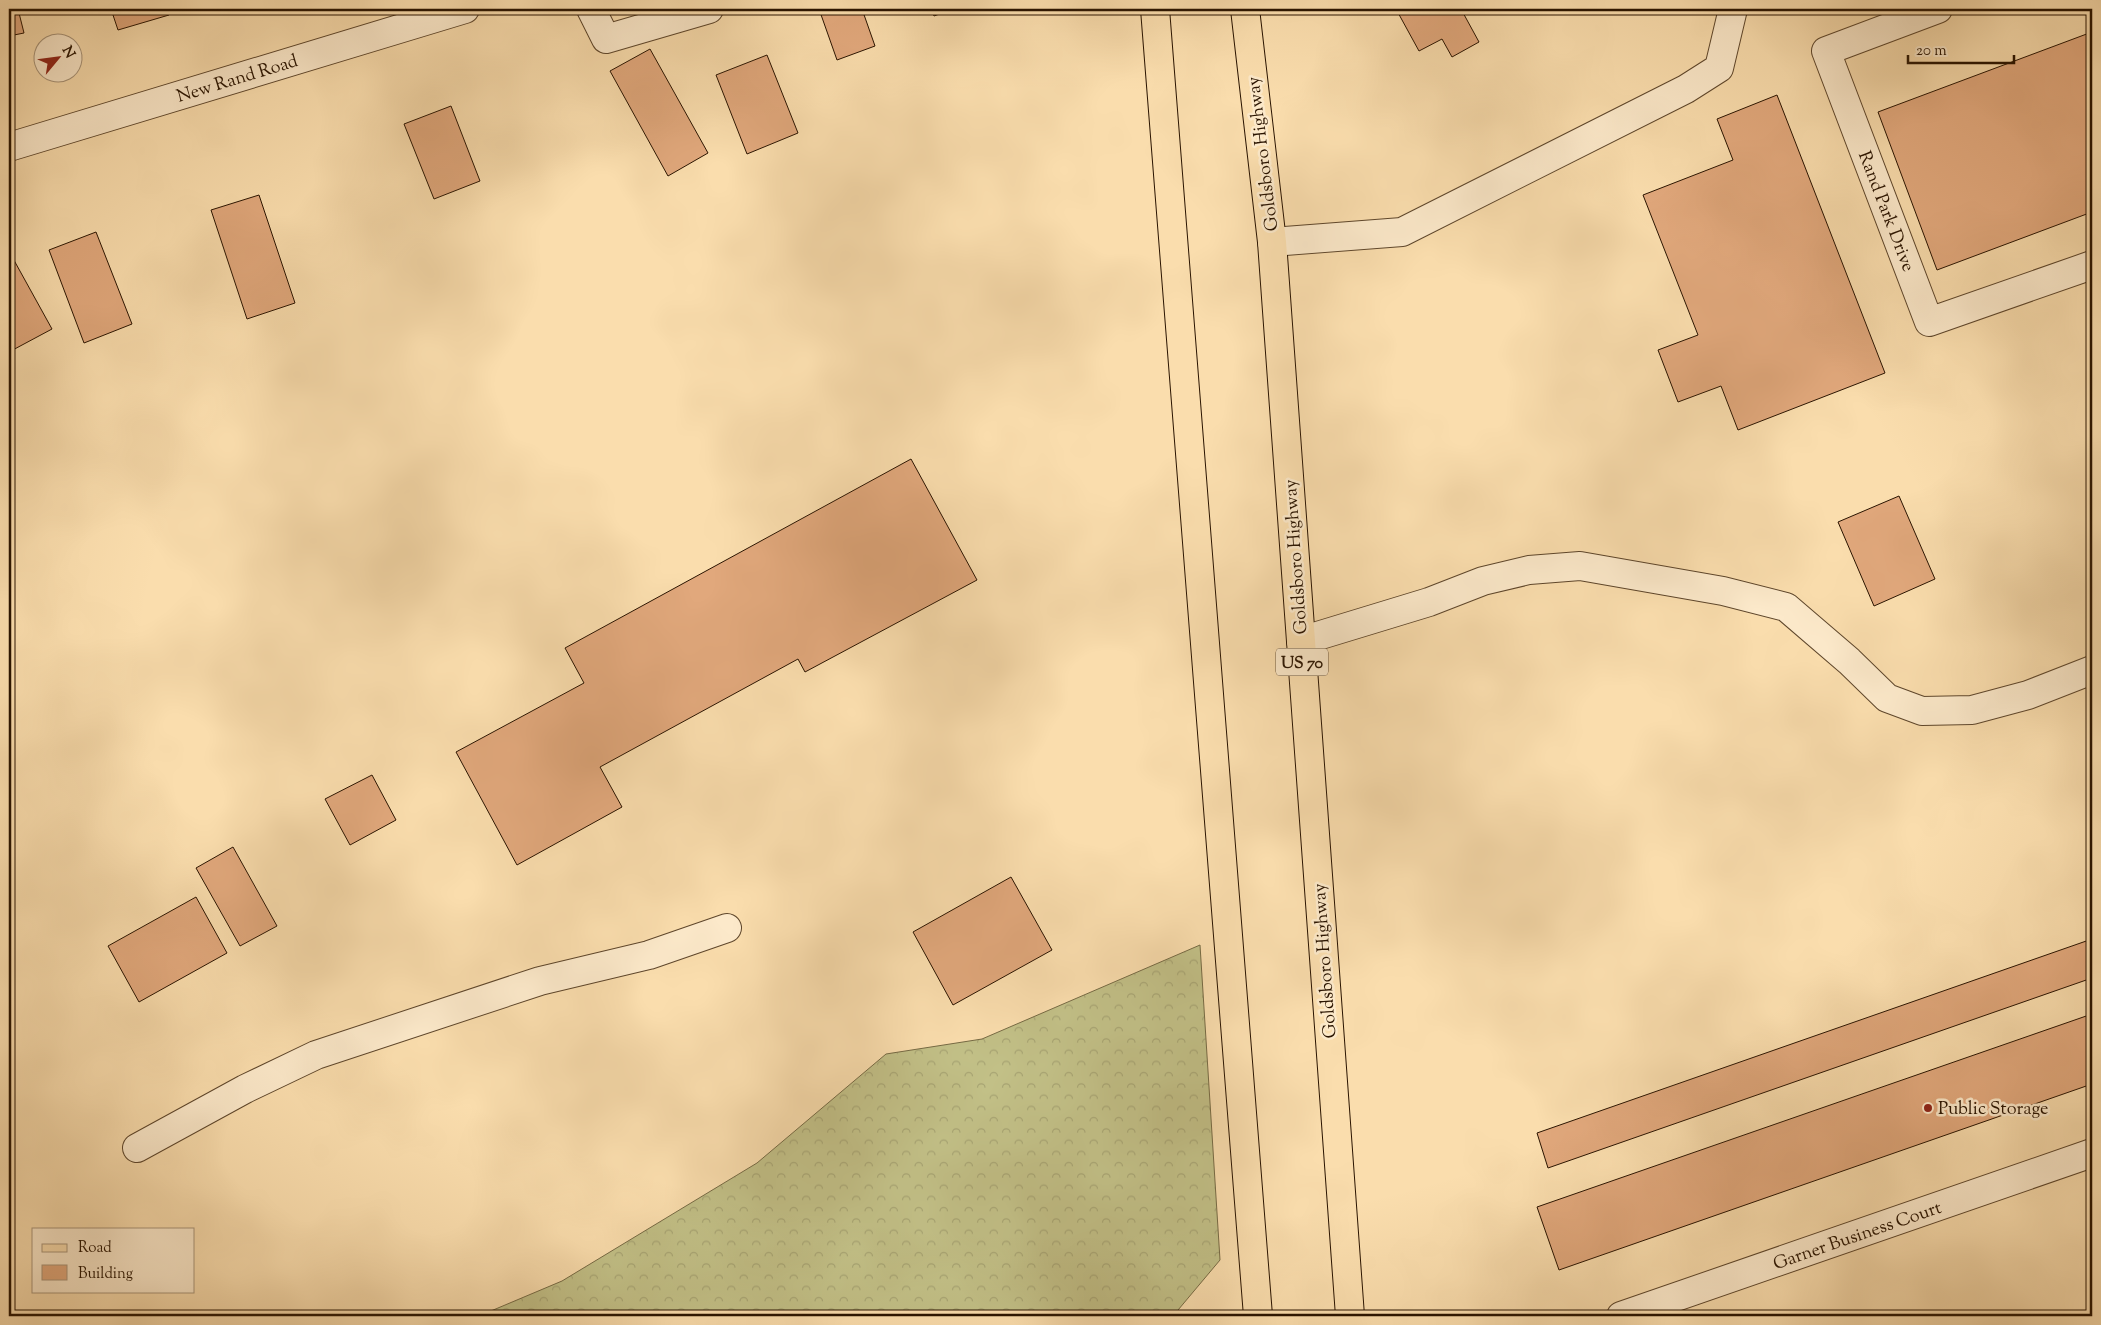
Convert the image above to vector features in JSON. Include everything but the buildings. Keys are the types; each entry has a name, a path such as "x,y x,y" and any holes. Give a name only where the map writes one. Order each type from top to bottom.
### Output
{"main road":[{"path":"1155,9 1258,1316"},
{"name":"Goldsboro Highway","path":"1245,9 1272,242 1350,1316"}],"street":[{"name":"New Rand Road","path":"9,147 465,9"},
{"path":"591,9 606,39 664,15 710,9"},
{"path":"1272,242 1402,232 1635,115 1686,89 1719,68 1733,9"},
{"name":"Rand Park Drive","path":"1938,9 1826,51 1929,322 2092,265"},
{"path":"1301,641 1429,602 1483,581 1529,570 1580,566 1723,591 1786,607 1849,661 1887,698 1922,711 1972,710 2028,695 2092,670"},
{"path":"138,1148 245,1089 316,1056 540,981 649,955 728,928"},
{"name":"Garner Business Court","path":"1621,1316 2092,1153"}],"green space":[{"path":"1200,945 1220,1260 1173,1316 479,1316 562,1281 757,1163 886,1054 982,1039"}],"place":[{"name":"Public Storage","path":"1928,1108"}]}
